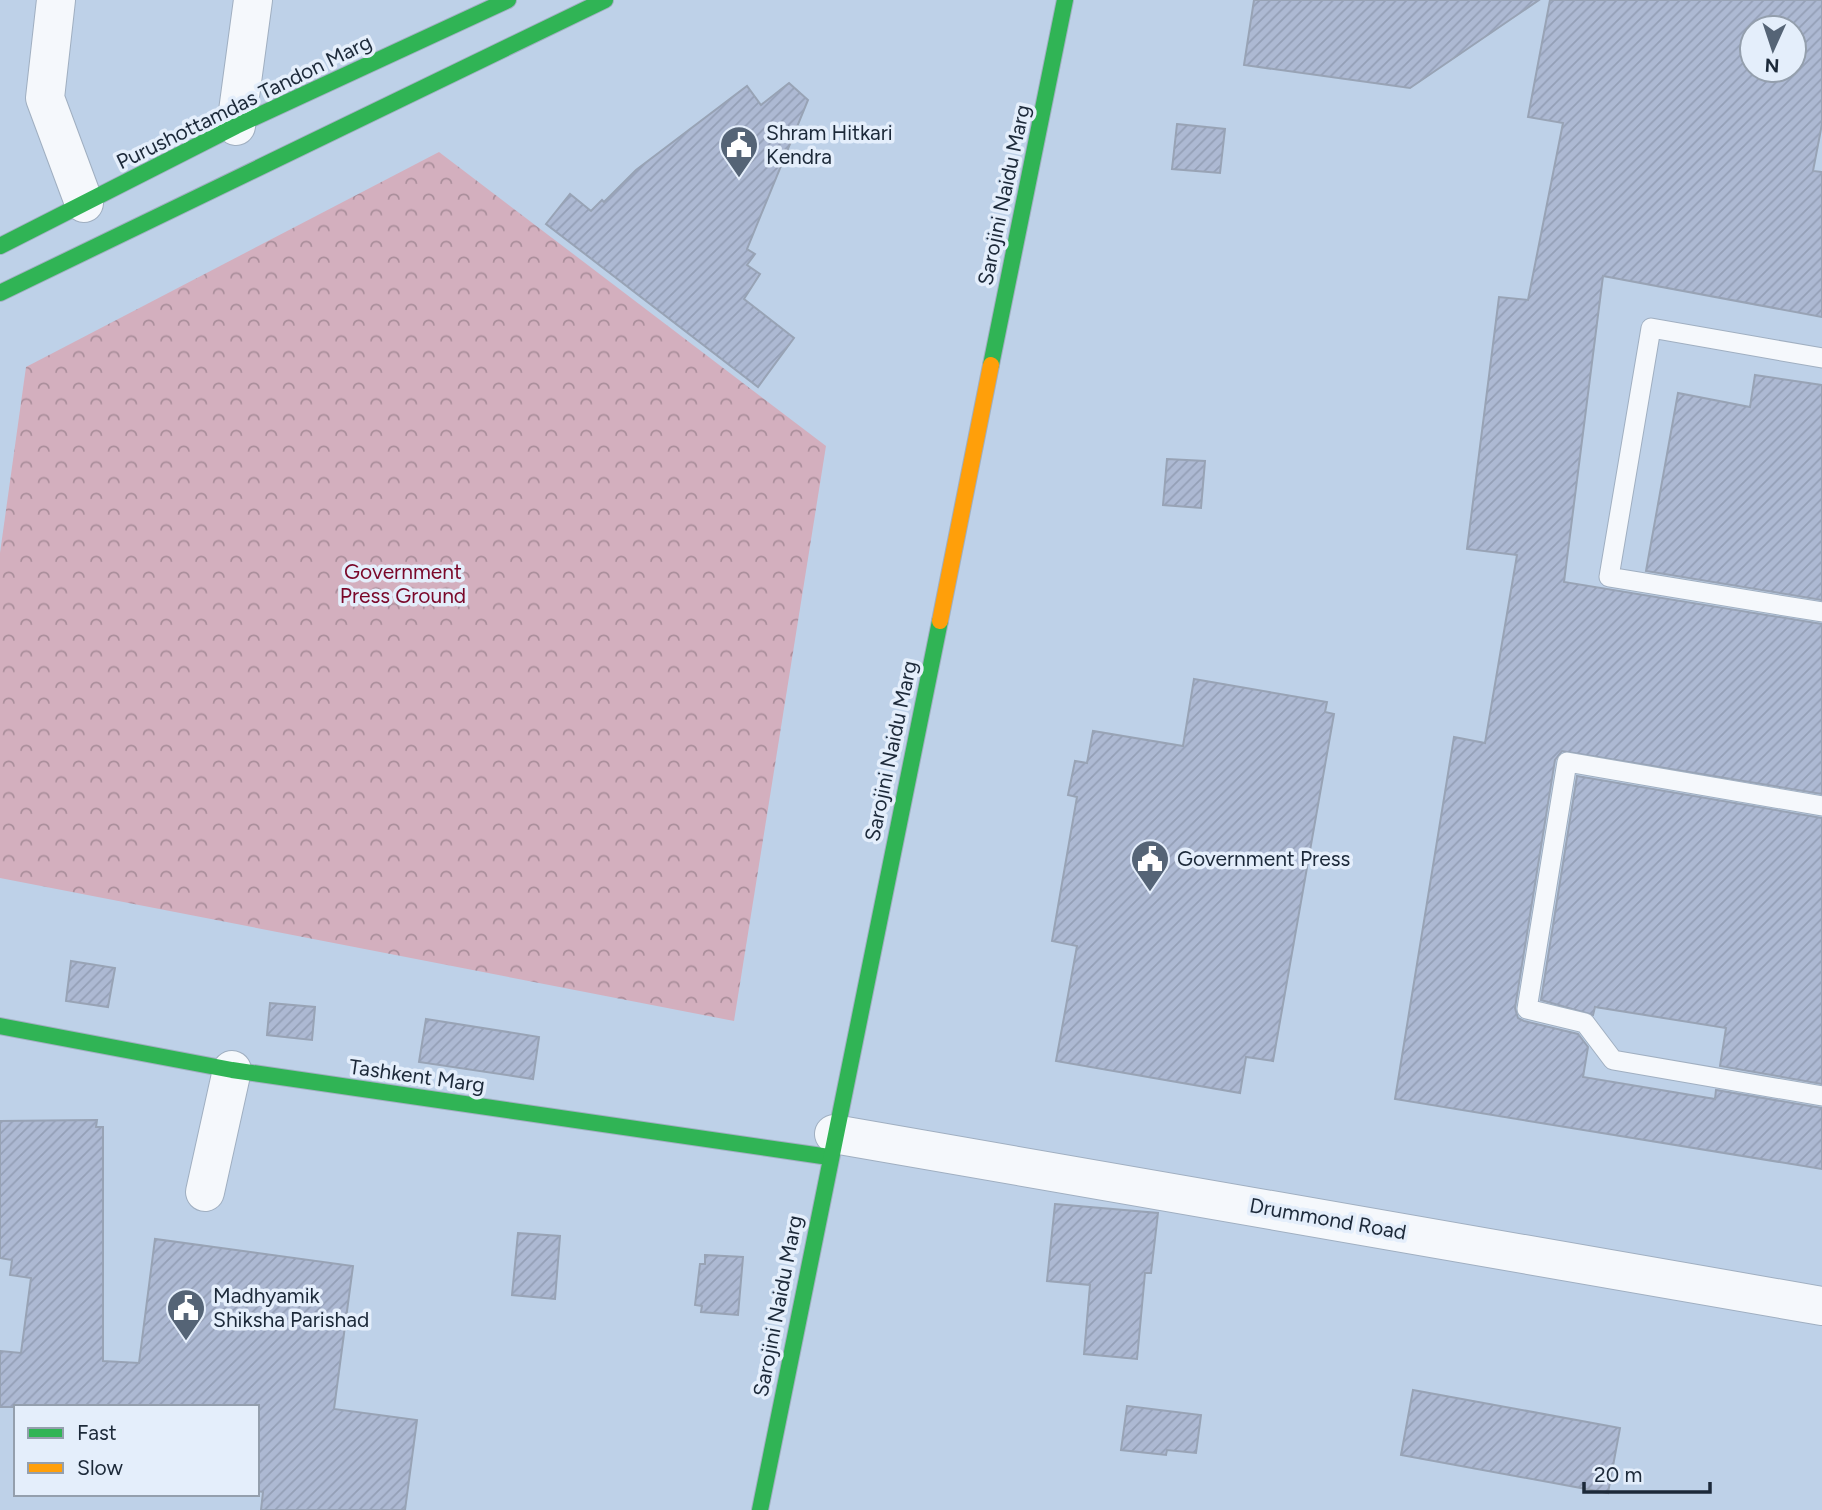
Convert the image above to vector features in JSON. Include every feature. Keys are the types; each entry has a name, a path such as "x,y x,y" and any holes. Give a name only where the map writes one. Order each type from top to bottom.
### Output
{"main road":[{"name":"Purushottamdas Tandon Marg","path":"0,246 236,126 508,0"},
{"path":"0,293 606,0"},
{"name":"Sarojini Naidu Marg","path":"760,1510 1065,0"},
{"name":"Tashkent Marg","path":"0,1026 232,1070 832,1145"}],"street":[{"path":"56,0 46,98 85,203"},
{"path":"236,126 253,0"},
{"path":"205,1192 232,1070"},
{"name":"Drummond Road","path":"832,1145 1822,1306"}],"lane":[{"path":"1822,358 1651,328 1609,577 1822,612"},
{"path":"1822,806 1567,762 1527,1009 1586,1023 1613,1060 1822,1096"}],"green space":[{"name":"Government Press Ground","path":"439,152 826,446 734,1021 0,878 0,553 26,367"}],"building":[{"path":"1254,0 1539,0 1410,88 1244,65"},
{"path":"1550,0 1822,0 1822,124 1813,171 1822,172 1822,317 1603,276 1564,582 1822,624 1822,794 1562,751 1555,760 1515,1008 1518,1018 1524,1021 1578,1034 1588,1047 1583,1077 1715,1099 1716,1090 1822,1108 1822,1169 1395,1099 1454,737 1485,743 1517,555 1467,549 1499,297 1528,300 1563,123 1528,117"},
{"path":"789,83 808,100 747,249 755,254 747,265 760,274 744,299 794,338 758,387 546,224 570,194 591,211 602,200 604,202 636,170 747,86 761,105"},
{"path":"1177,124 1225,129 1220,173 1172,169"},
{"path":"1755,375 1822,385 1822,600 1646,571 1678,393 1750,407"},
{"path":"1167,459 1205,461 1201,508 1163,505"},
{"path":"1194,679 1327,702 1325,712 1334,714 1273,1061 1246,1057 1240,1093 1056,1061 1077,946 1052,941 1077,797 1068,795 1075,761 1087,763 1093,731 1183,746"},
{"path":"1577,776 1822,818 1822,1084 1720,1066 1726,1028 1595,1007 1593,1015 1541,1000"},
{"path":"71,961 115,968 108,1007 66,1001"},
{"path":"270,1003 315,1007 312,1040 267,1035"},
{"path":"426,1019 539,1037 533,1079 419,1062"},
{"name":"Madhyamik Shiksha Parishad","path":"97,1120 96,1127 103,1127 103,1361 139,1363 155,1239 353,1266 334,1409 417,1420 405,1510 261,1510 263,1492 259,1491 259,1405 0,1407 0,1351 21,1353 31,1278 10,1275 12,1260 0,1258 0,1121"},
{"path":"1055,1204 1158,1213 1151,1273 1145,1273 1137,1359 1084,1354 1090,1285 1047,1281"},
{"path":"518,1233 560,1236 555,1299 512,1295"},
{"path":"705,1255 743,1257 738,1315 701,1312 702,1306 695,1305 700,1264 705,1264"},
{"path":"1413,1390 1620,1428 1608,1493 1401,1455"},
{"path":"1127,1406 1201,1415 1196,1453 1167,1450 1166,1455 1121,1450"}],"traffic: fast":[{"path":"0,246 236,126 508,0"},
{"path":"0,293 605,0"},
{"path":"991,365 1065,0"},
{"path":"760,1510 940,621"},
{"path":"0,1026 232,1070 829,1157"}],"traffic: slow":[{"path":"940,621 991,365"}],"place":[{"name":"Shram Hitkari Kendra","path":"739,179"},
{"name":"Government Press","path":"1150,893"},
{"name":"Madhyamik Shiksha Parishad","path":"186,1342"}]}
